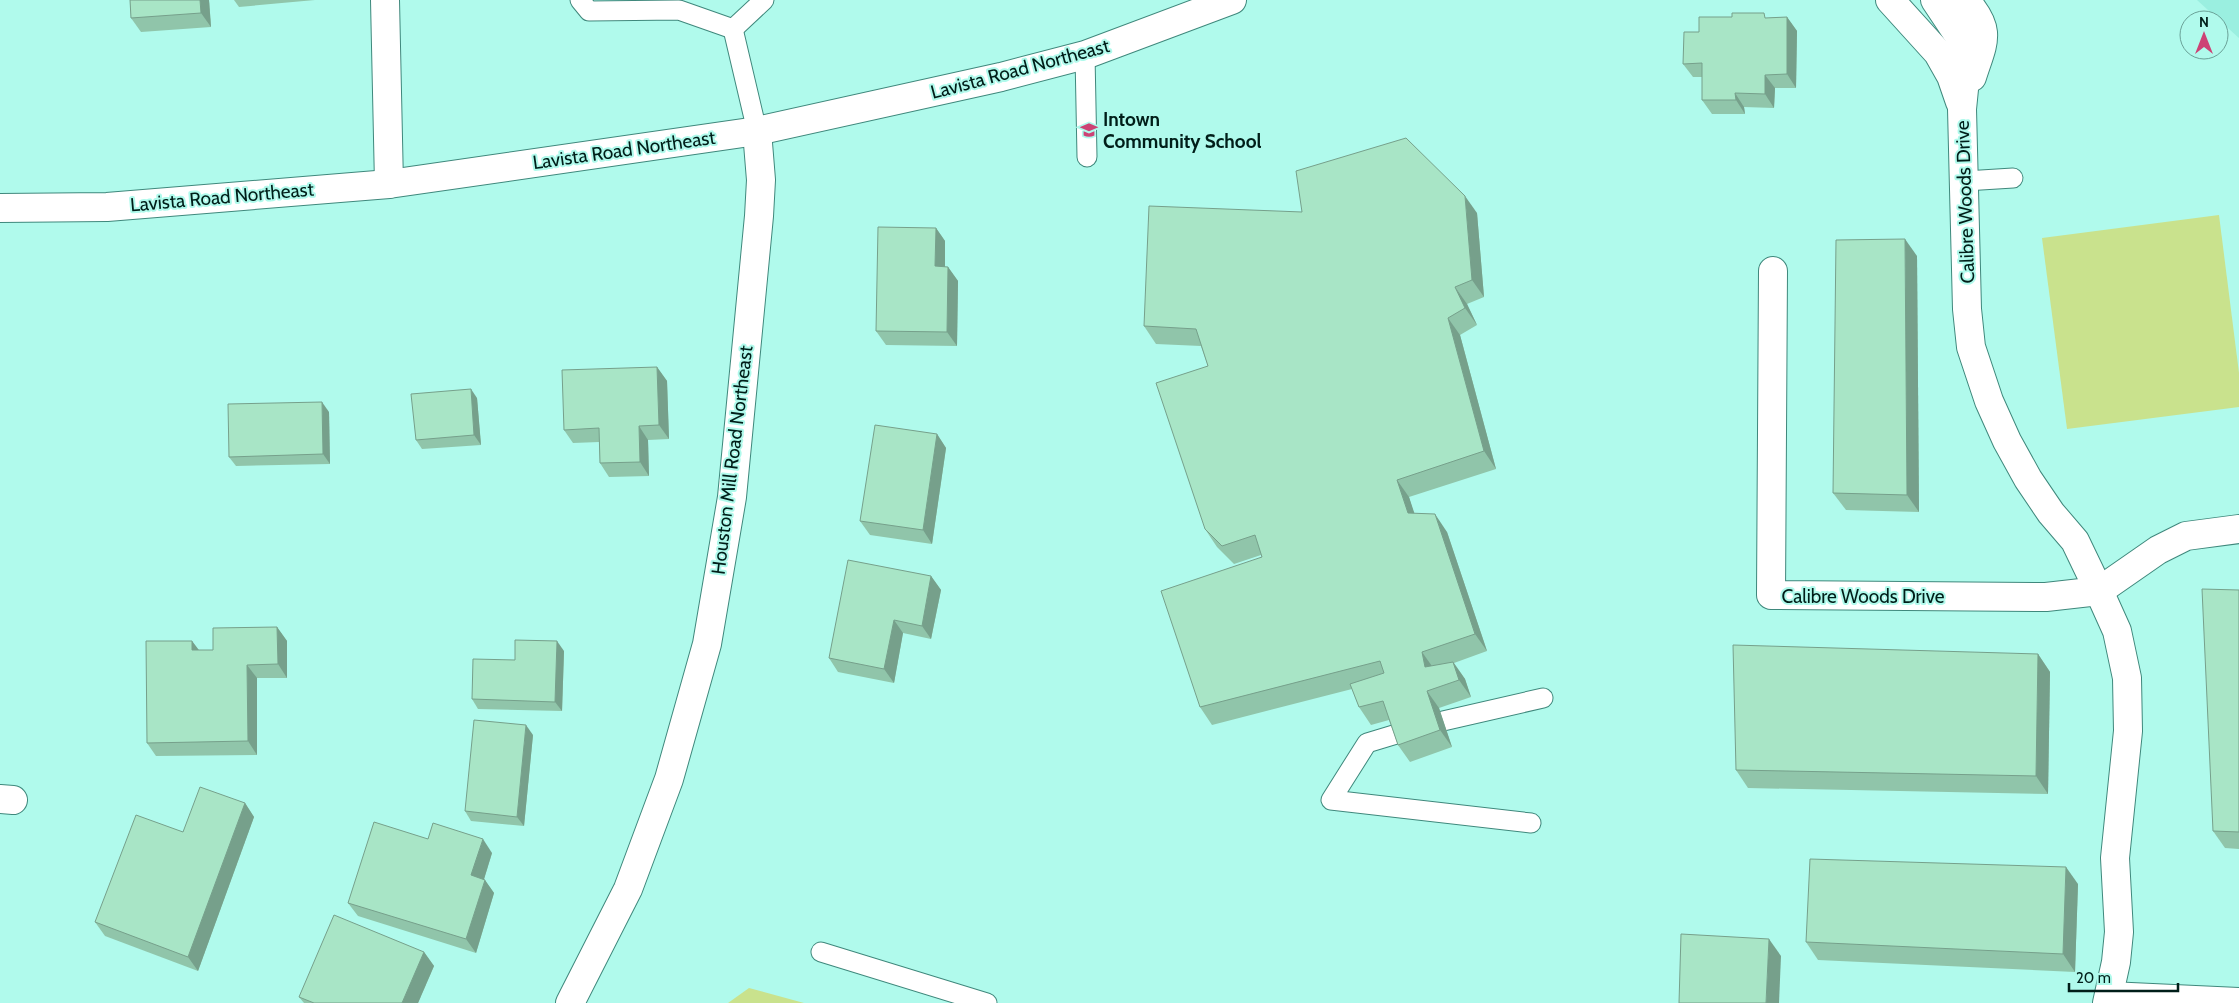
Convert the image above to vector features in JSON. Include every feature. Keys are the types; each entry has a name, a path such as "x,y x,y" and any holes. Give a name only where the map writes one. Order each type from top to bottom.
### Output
{"street":[{"path":"385,0 389,184"},
{"name":"Lavista Road Northeast","path":"0,208 107,207 389,184 757,131 1001,78 1085,55 1232,0"},
{"name":"Calibre Woods Drive","path":"1890,0 1938,53 1951,76 1962,109"},
{"name":"Calibre Woods Drive","path":"1935,0 1965,45 1967,59 1962,109 1967,309 1971,347 1989,401 2007,441 2028,479 2051,513 2075,541 2099,591 2117,631 2127,678 2128,731 2115,858 2119,932 2116,962 2108,999 2239,1002"},
{"name":"Calibre Woods Drive","path":"1962,109 1984,38 1981,23 1965,0"},
{"name":"Houston Mill Road Northeast","path":"570,1003 628,889 669,779 707,644 732,497 736,458 759,216 761,180 757,131"},
{"name":"Calibre Woods Drive","path":"1773,271 1771,595 2046,597 2099,591 2158,550 2186,536 2239,529"}],"lane":[{"path":"580,0 589,11 679,10 733,29"},
{"path":"733,29 764,0"},
{"path":"733,29 757,131"},
{"path":"1085,55 1087,157"},
{"path":"1965,181 2013,178"},
{"path":"1443,721 1543,698"},
{"path":"1400,733 1367,743 1331,800 1531,823"},
{"path":"821,952 987,1003"}],"shaded area":[{"path":"2197,0 2239,0 2239,38 2229,29 2229,10 2208,10"}],"green space":[{"path":"2219,215 2239,373 2239,407 2067,429 2042,238"},
{"path":"749,988 804,1003 728,1003"}],"building":[{"path":"130,0 200,0 201,13 131,18"},
{"path":"1732,13 1764,13 1765,18 1787,17 1787,74 1765,75 1765,94 1735,93 1736,100 1702,100 1702,63 1683,64 1684,32 1699,32 1699,17 1732,17"},
{"path":"1406,138 1465,196 1472,280 1455,287 1465,308 1448,318 1484,451 1397,480 1408,513 1435,514 1475,634 1422,652 1425,667 1453,662 1459,680 1427,691 1440,730 1398,745 1383,701 1359,707 1350,684 1384,673 1380,661 1200,707 1161,591 1262,557 1255,535 1222,546 1205,529 1156,383 1208,366 1196,329 1144,326 1149,206 1302,212 1296,171"},
{"path":"878,227 936,228 935,266 948,267 947,332 876,331"},
{"path":"1905,239 1907,495 1833,493 1836,240"},
{"path":"657,367 659,425 639,426 640,462 600,463 599,428 564,430 562,370"},
{"path":"471,389 474,435 416,440 411,394"},
{"path":"322,402 323,454 229,457 228,404"},
{"path":"875,425 937,434 923,530 860,521"},
{"path":"848,560 931,576 922,626 894,620 884,669 829,658"},
{"path":"2202,589 2239,590 2239,832 2213,831"},
{"path":"277,627 278,664 247,665 248,741 147,743 146,641 192,641 192,650 213,650 213,628"},
{"path":"515,640 557,641 555,702 472,699 473,659 515,660"},
{"path":"1733,645 2038,654 2036,776 1736,770"},
{"path":"474,720 526,725 517,817 465,811"},
{"path":"200,787 245,803 188,957 95,922 136,815 183,832"},
{"path":"374,822 428,839 433,823 483,839 471,875 485,880 466,939 348,903"},
{"path":"1810,859 2066,867 2063,954 1806,942"},
{"path":"334,915 424,952 402,1003 314,1003 299,997"},
{"path":"1681,934 1769,939 1766,1003 1679,1003"}],"place":[{"name":"Intown Community School","path":"1089,130"}]}
